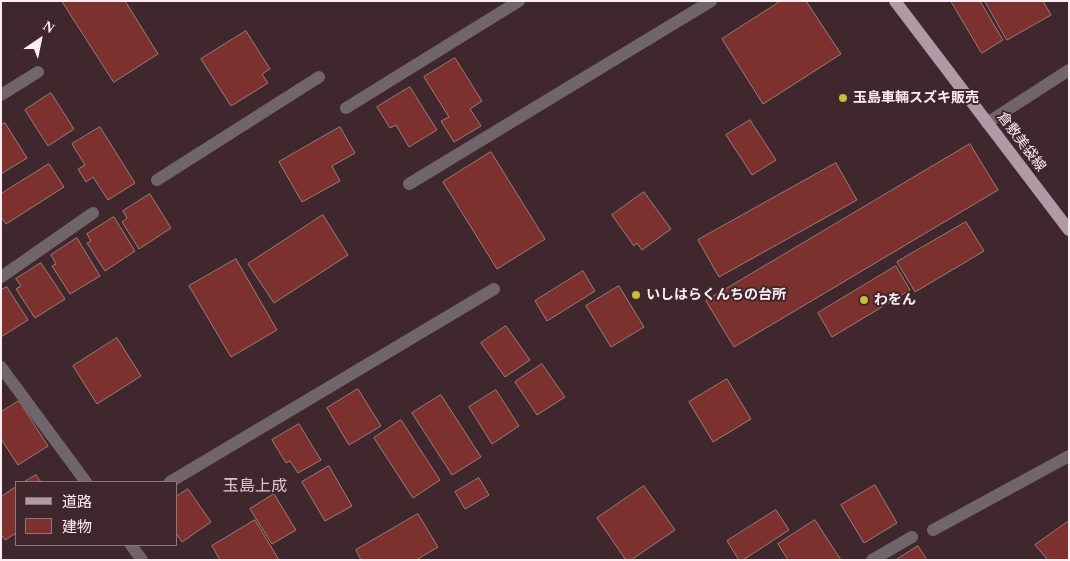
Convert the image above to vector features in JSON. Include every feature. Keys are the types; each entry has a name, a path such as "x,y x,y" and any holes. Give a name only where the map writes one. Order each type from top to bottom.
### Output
{"main road":[{"name":"倉敷美袋線","path":"895,1 1069,230"}],"street":[{"path":"346,108 519,1"},
{"path":"409,184 711,1"},
{"path":"987,123 1069,70"},
{"path":"1,95 38,72"},
{"path":"158,180 319,77"},
{"path":"1,277 93,213"},
{"path":"172,481 494,289"},
{"path":"1,366 85,481"},
{"path":"933,530 1069,456"},
{"path":"872,560 912,537"},
{"path":"132,546 142,560"}],"building":[{"path":"62,1 125,1 158,54 114,82"},
{"path":"781,1 806,1 841,54 763,104 722,39"},
{"path":"951,1 980,1 1003,40 982,53"},
{"path":"985,1 1043,1 1051,15 1007,40"},
{"path":"246,31 270,69 262,74 268,83 231,106 201,59"},
{"path":"455,58 482,101 470,109 481,126 454,142 441,121 449,117 424,77"},
{"path":"410,87 437,130 409,147 396,125 390,128 377,107"},
{"path":"51,93 74,129 48,146 25,110"},
{"path":"750,120 776,160 752,175 726,135"},
{"path":"5,123 27,158 1,174 1,125"},
{"path":"100,127 135,183 108,200 93,177 86,182 78,169 85,165 72,144"},
{"path":"340,127 355,153 332,166 340,181 302,202 279,162"},
{"path":"970,144 998,190 734,347 706,301"},
{"path":"491,152 545,239 497,269 443,182"},
{"path":"836,163 857,200 719,277 698,240"},
{"path":"49,164 64,187 6,224 1,217 1,194"},
{"path":"644,192 671,229 642,250 637,243 634,246 612,215"},
{"path":"150,194 171,228 139,249 122,222 127,218 123,211"},
{"path":"323,215 348,255 274,303 248,264"},
{"path":"114,217 135,251 105,271 87,243 91,241 87,234"},
{"path":"966,222 984,251 915,292 897,262"},
{"path":"77,238 100,276 70,294 52,266 56,264 51,255"},
{"path":"236,259 277,330 231,357 189,286"},
{"path":"41,263 65,299 35,318 16,289 21,286 16,279"},
{"path":"896,266 910,290 832,337 818,313"},
{"path":"583,271 595,291 547,321 535,301"},
{"path":"619,286 644,327 611,347 586,306"},
{"path":"7,287 28,320 1,337 1,290"},
{"path":"506,326 530,360 505,377 481,343"},
{"path":"117,338 141,376 97,404 73,366"},
{"path":"542,364 565,397 537,415 515,382"},
{"path":"727,379 751,419 713,442 689,402"},
{"path":"358,389 381,426 349,445 327,408"},
{"path":"496,390 519,426 492,444 469,407"},
{"path":"441,395 481,457 452,475 412,413"},
{"path":"19,401 48,446 18,465 1,439 1,412"},
{"path":"401,420 440,480 413,498 374,438"},
{"path":"299,424 321,460 298,473 290,461 286,463 272,440"},
{"path":"329,466 352,506 325,521 302,482"},
{"path":"36,475 40,481 26,481"},
{"path":"479,478 489,495 465,509 455,492"},
{"path":"875,485 897,523 864,543 841,505"},
{"path":"644,486 675,530 631,560 626,560 597,518"},
{"path":"15,488 15,534 5,540 1,534 1,497"},
{"path":"188,489 211,522 182,542 178,536 178,496"},
{"path":"274,494 296,530 272,544 250,509"},
{"path":"776,510 789,530 743,560 739,560 727,541"},
{"path":"418,514 438,547 416,560 361,560 356,550"},
{"path":"255,520 279,560 220,560 212,546"},
{"path":"815,520 841,560 788,560 778,544"},
{"path":"1069,521 1069,560 1048,560 1035,545"},
{"path":"918,546 927,560 896,560"}],"place":[{"name":"玉島車輛スズキ販売","path":"843,98"},
{"name":"いしはらくんちの台所","path":"636,295"},
{"name":"わをん","path":"864,300"}],"district":[{"name":"玉島上成","path":"255,487"}]}
